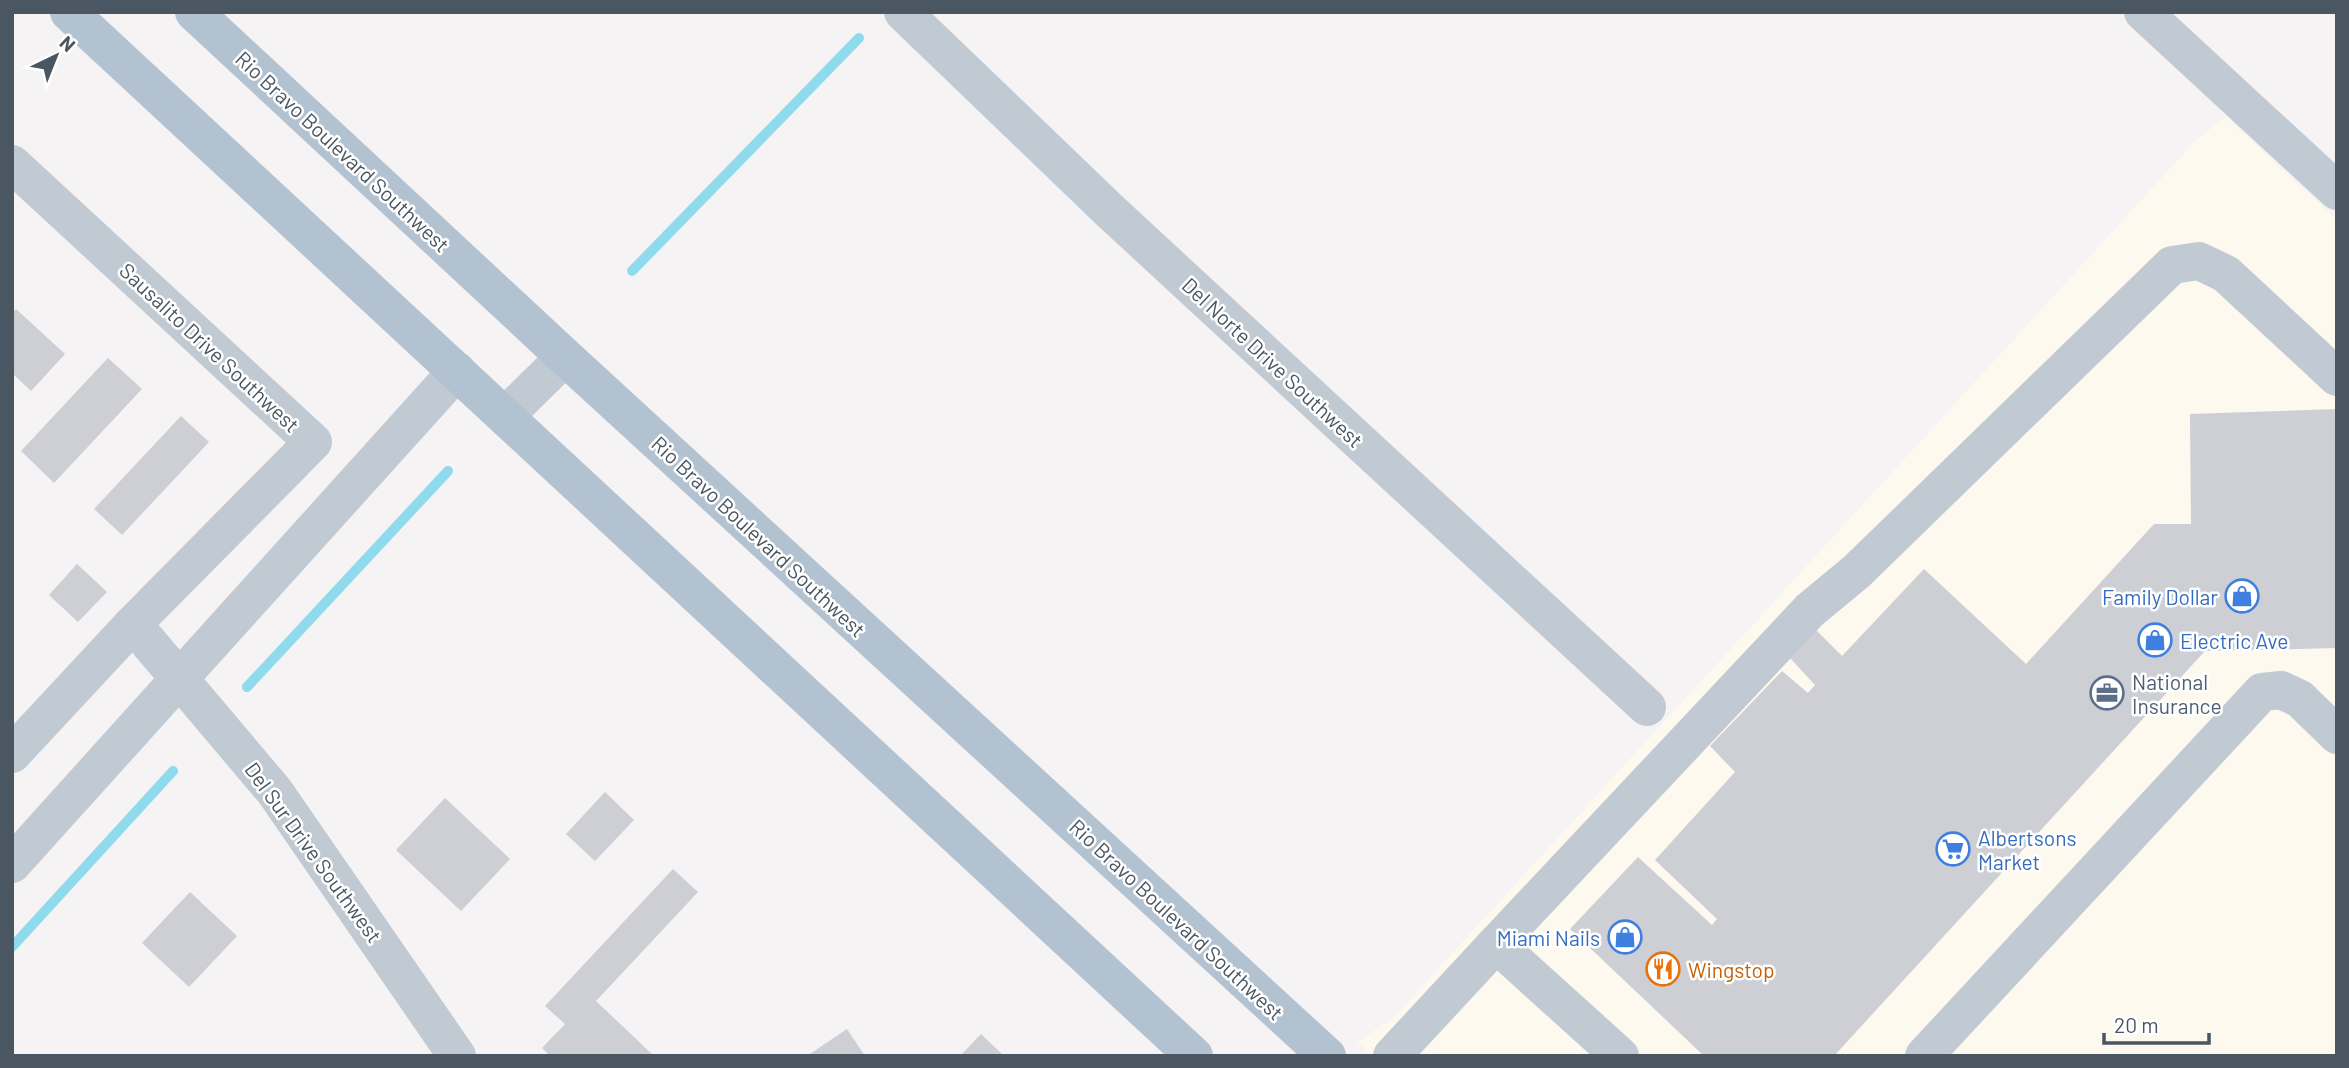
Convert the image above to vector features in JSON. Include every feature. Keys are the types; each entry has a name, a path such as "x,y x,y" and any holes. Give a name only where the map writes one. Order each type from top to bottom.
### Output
{"main road":[{"path":"69,12 1194,1056"},
{"name":"Rio Bravo Boulevard Southwest","path":"194,12 565,357 1327,1056"}],"street":[{"name":"Del Norte Drive Southwest","path":"902,12 1110,211 1647,707"},
{"path":"2143,12 2337,191"},
{"name":"Sausalito Drive Southwest","path":"12,164 313,442 133,624"},
{"path":"1392,1056 1810,610 1856,572 2172,265 2199,261 2226,274 2337,377"},
{"path":"505,416 565,357"},
{"path":"12,864 457,371"},
{"path":"12,754 133,624"},
{"name":"Del Sur Drive Southwest","path":"133,624 275,792 457,1056"},
{"path":"1924,1056 2262,692 2281,690 2300,699 2337,735"},
{"path":"1496,944 1620,1056"}],"shaded area":[{"path":"2226,117 2337,220 2337,1056 1373,1056 1357,1042 1393,1018 2197,139"}],"building":[{"path":"16,309 65,354 31,391 12,373 12,313"},
{"path":"108,358 142,389 54,483 21,451"},
{"path":"2337,409 2337,648 2205,651 1834,1056 1704,1056 1570,929 1638,857 1712,925 1717,919 1655,860 1735,772 1710,746 1782,671 1808,693 1815,685 1790,658 1815,629 1842,656 1924,569 2026,664 2154,524 2191,524 2190,414"},
{"path":"181,416 209,442 122,535 94,509"},
{"path":"77,564 107,592 78,622 49,595"},
{"path":"605,792 634,820 595,861 566,834"},
{"path":"445,798 510,859 461,911 396,850"},
{"path":"673,869 698,892 596,1001 654,1056 550,1056 542,1048 565,1024 545,1006"},
{"path":"190,892 237,936 189,987 142,943"},
{"path":"847,1029 865,1056 807,1056"},
{"path":"981,1034 1004,1056 964,1056 962,1054"}],"waterway":[{"path":"632,271 859,38"},
{"path":"247,687 448,471"},
{"path":"12,947 173,771"}],"place":[{"name":"Family Dollar","path":"2242,596"},
{"name":"Electric Ave","path":"2155,640"},
{"name":"National Insurance","path":"2107,693"},
{"name":"Albertsons Market","path":"1953,849"},
{"name":"Miami Nails","path":"1625,937"},
{"name":"Wingstop","path":"1663,969"}]}
